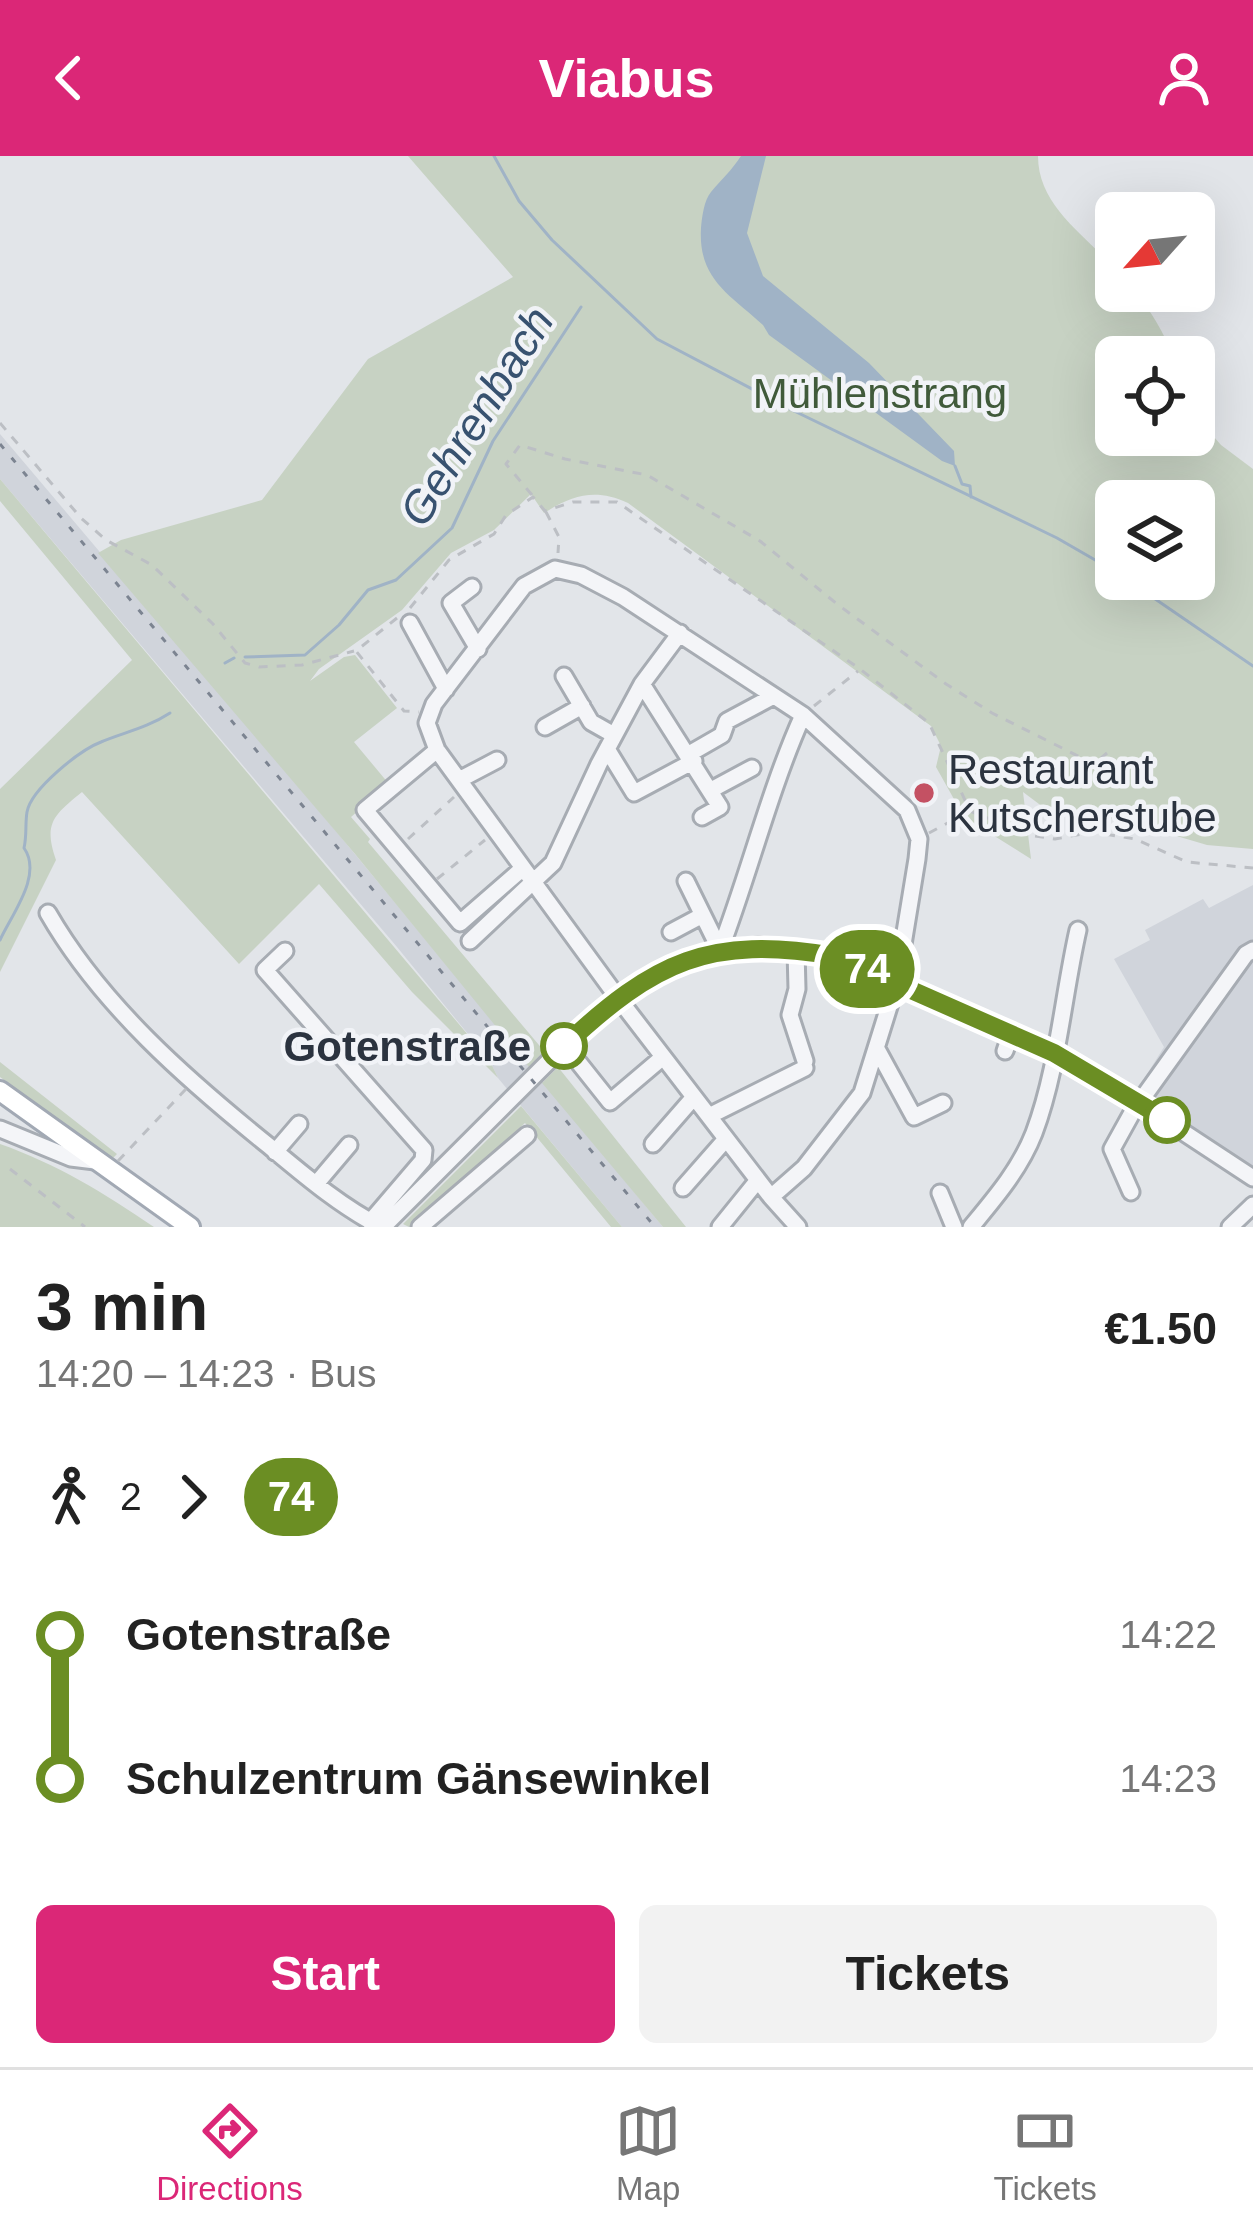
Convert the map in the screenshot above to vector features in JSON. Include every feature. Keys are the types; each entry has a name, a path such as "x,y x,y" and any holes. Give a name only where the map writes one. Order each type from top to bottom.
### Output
{"main road":[{"path":"0,1091 190,1227"}],"street":[{"path":"771,1197 804,1168 862,1093 897,981 919,839 907,810 803,715 581,574 555,569 524,586 434,704 428,724 436,749 618,998 792,1225"},
{"path":"472,587 451,603 478,649"},
{"path":"410,623 446,689"},
{"path":"436,749 365,810 460,922 553,863 642,684 680,633"},
{"path":"564,676 591,722 611,742 634,793 722,736 727,721 772,697"},
{"path":"642,684 720,807 702,817"},
{"path":"545,727 582,706"},
{"path":"720,950 775,778 803,715"},
{"path":"462,784 497,760"},
{"path":"710,790 752,768"},
{"path":"470,940 528,875"},
{"path":"686,881 720,950"},
{"path":"48,913 87,970 193,1082 316,1184 378,1225"},
{"path":"671,932 701,916"},
{"path":"971,1227 1010,1180 1034,1133 1078,930"},
{"path":"378,1225 618,998 661,970 720,950 759,946 834,956 1054,1053 1139,1102 1253,1178"},
{"path":"709,1116 805,1064 790,1015 797,989 796,950"},
{"path":"1131,1192 1112,1147 1139,1102 1253,950"},
{"path":"285,951 265,970 424,1150 423,1160 378,1225"},
{"path":"1005,1051 1011,1034"},
{"path":"877,1049 914,1118 943,1102"},
{"path":"579,1063 610,1102 663,1057"},
{"path":"653,1144 694,1097"},
{"path":"275,1152 299,1124"},
{"path":"0,1130 102,1166"},
{"path":"420,1227 527,1135"},
{"path":"683,1188 726,1138"},
{"path":"316,1184 349,1145"},
{"path":"720,1227 758,1180"},
{"path":"940,1193 954,1227"},
{"path":"1230,1227 1253,1205"}],"path":[{"path":"0,423 81,518 106,540 152,565 245,663 302,665 356,651"},
{"path":"533,496 506,464 520,445 647,475 760,541 896,649 992,713 1094,764 1107,753"},
{"path":"544,511 559,537 555,569"},
{"path":"803,715 860,669"},
{"path":"398,849 462,784"},
{"path":"919,839 970,811"},
{"path":"428,885 496,831"},
{"path":"102,1166 193,1082"},
{"path":"10,1169 85,1227"}],"shaded area":[{"path":"0,434 663,1227 622,1227 397,947 0,479"},
{"path":"1253,885 1253,1177 1132,1098 1164,1047 1114,959 1150,940 1145,930 1203,899 1209,908"}],"green space":[{"name":"Mühlenstrang","path":"408,156 1038,156 1040,174 1055,205 1095,249 1095,312 1149,312 1164,336 1095,336 1095,456 1215,456 1215,438 1253,469 1253,849 1207,845 1119,819 1051,813 1023,792 1031,859 964,817 936,767 941,746 931,726 628,503 584,496 544,513 531,494 494,530 451,553 402,610 319,669 310,681 344,657 355,655 397,708 354,742 389,784 351,817 544,1051 529,1067 98,553 121,540 262,500 368,359 513,277"},
{"path":"0,479 490,1061 498,1078 412,992 319,884 239,964 82,792 54,821 51,837 56,860 0,972 0,789 132,660 0,501"},
{"path":"0,1062 117,1154 112,1159 0,1077"},
{"path":"558,1067 686,1227 663,1227 542,1083"},
{"path":"521,1106 622,1227 611,1227 525,1123 409,1227 403,1224"},
{"path":"0,1144 80,1180 154,1227 0,1227"}],"water":[{"path":"741,156 766,156 747,233 763,276 869,363 954,451 955,466 769,335 710,273 701,246 705,204"}],"waterway":[{"name":"Mühlenstrang","path":"494,156 519,201 552,240 657,339 1095,560"},
{"name":"Gehrenbach","path":"245,657 305,655 368,590 396,580 452,528 493,441 581,307"},
{"path":"955,466 962,484 970,486 971,497"},
{"name":"Mühlenstrang","path":"1157,600 1253,666"},
{"name":"Gehrenbach","path":"225,663 234,658"},
{"name":"Gehrenbach","path":"0,940 28,882 26,816 37,792 92,746 170,713"}],"railway":[{"path":"0,444 655,1227"}],"bus line":[{"name":"74","path":"564,1046 618,998 661,970 720,950 759,946 796,950 834,956 897,981 1054,1053 1167,1120"}],"place":[{"name":"Restaurant Kutscherstube","path":"924,793"},
{"name":"Gotenstraße","path":"564,1046"}]}
